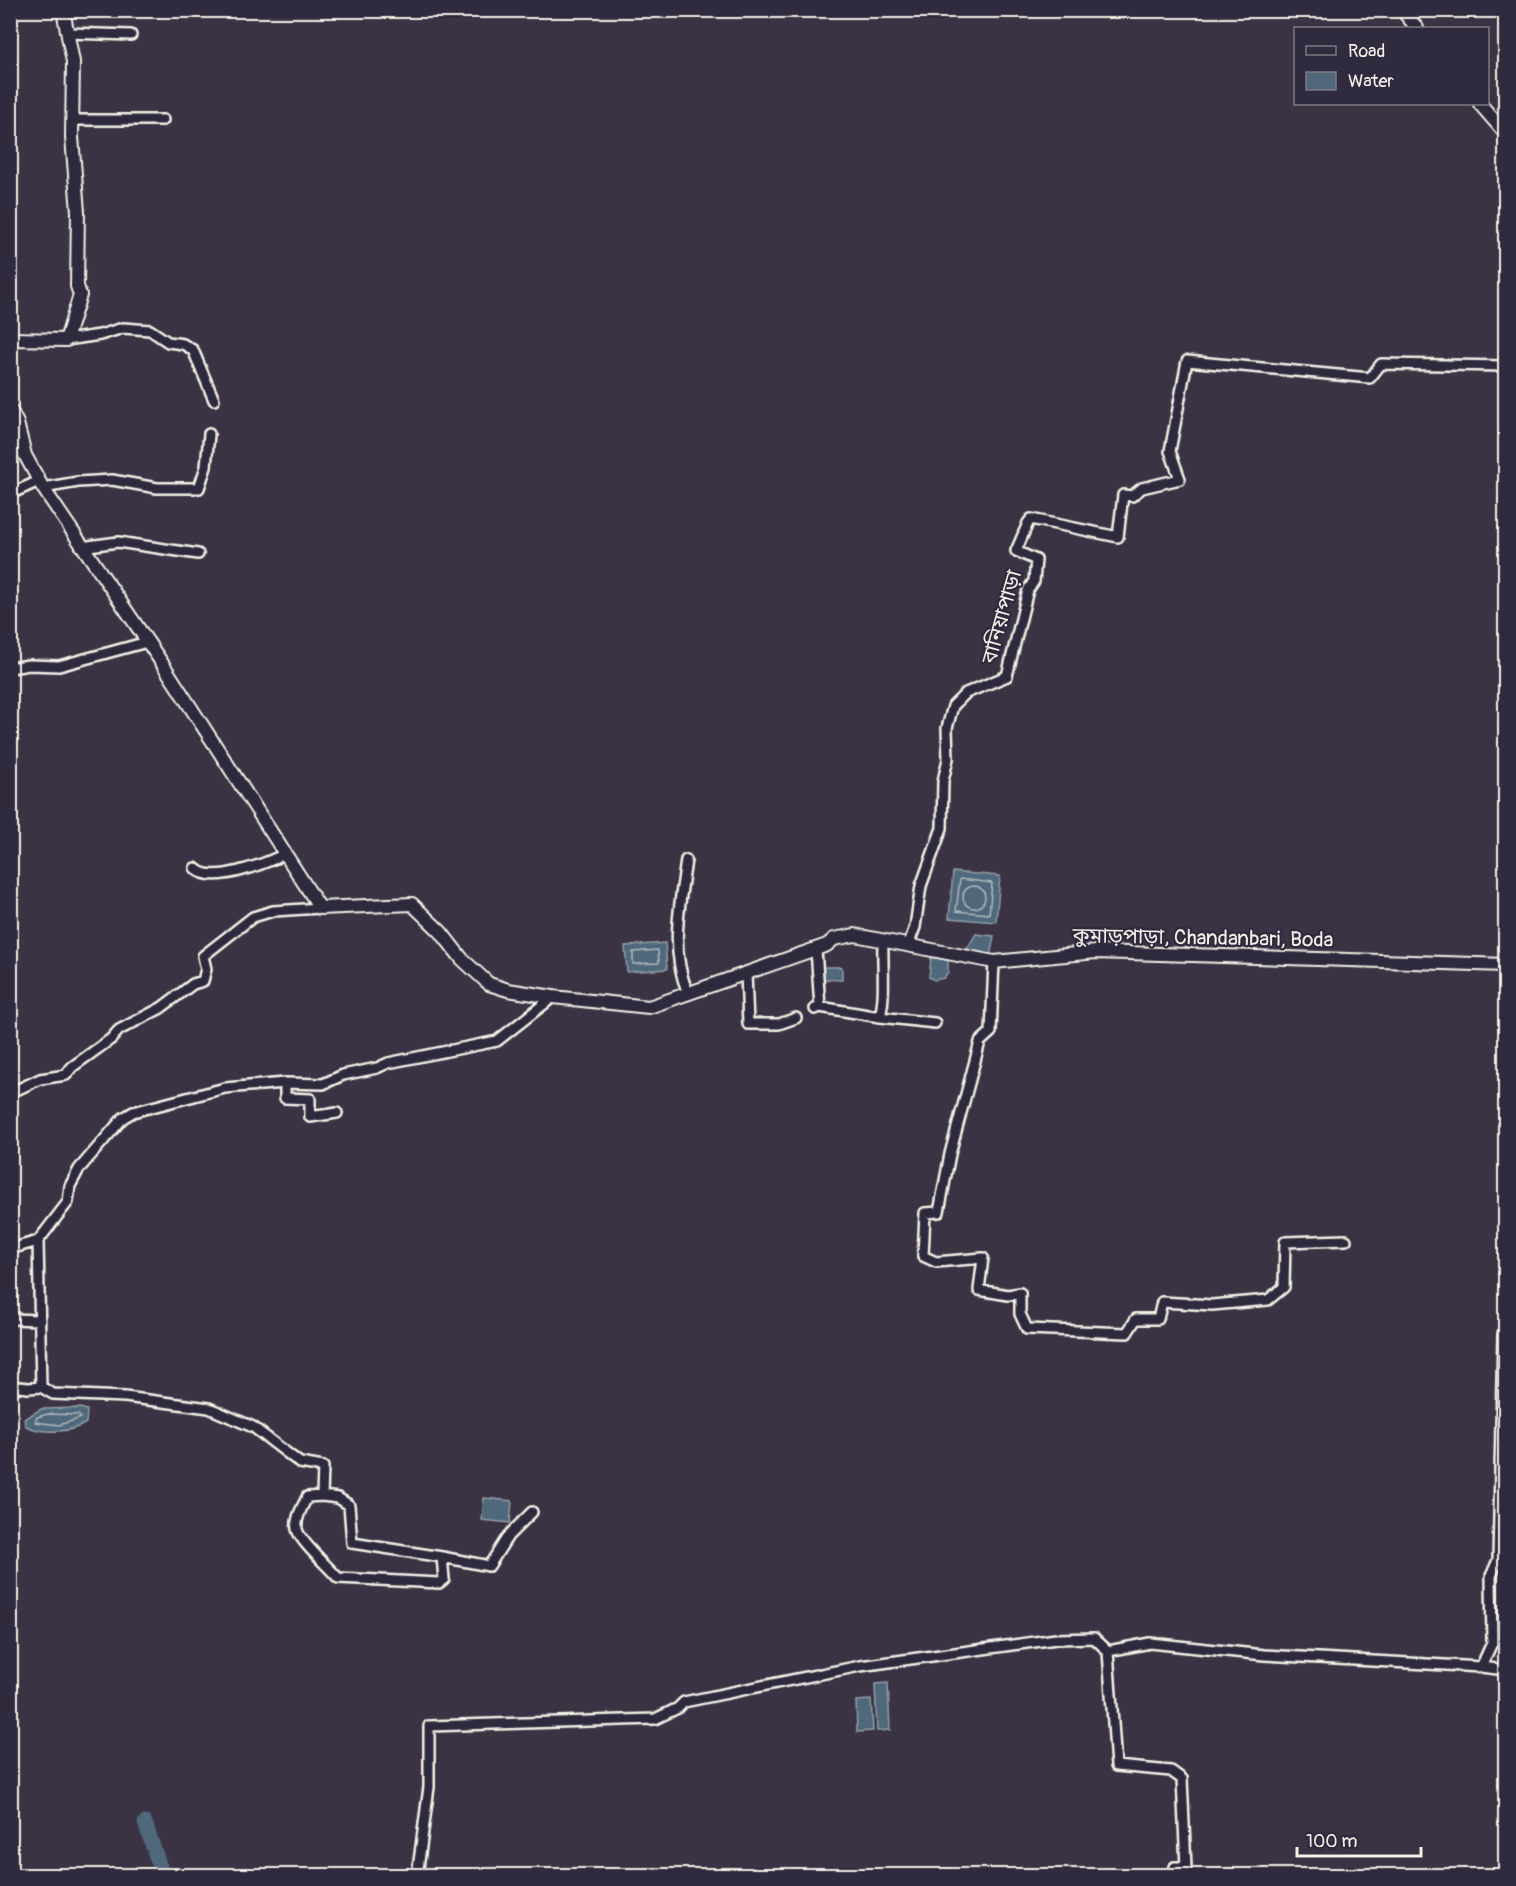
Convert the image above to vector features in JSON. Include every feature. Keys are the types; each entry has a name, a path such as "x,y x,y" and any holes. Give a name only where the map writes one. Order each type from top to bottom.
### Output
{"street":[{"path":"63,10 73,62 72,120 78,212 76,286 80,295 66,340"},
{"path":"1402,10 1416,27"},
{"path":"68,33 131,35"},
{"path":"1481,105 1506,134"},
{"path":"72,120 163,120"},
{"path":"10,339 66,340 100,335 123,328 150,330 168,342 183,344 193,350 214,400"},
{"name":"বানিয়াপাড়া","path":"908,946 915,927 921,886 942,828 943,781 948,759 947,728 953,706 966,693 1007,676 1028,590 1034,581 1036,560 1016,551 1028,523 1031,519 1118,537 1123,495 1132,496 1142,488 1180,479 1170,451 1187,361 1370,378 1382,364 1506,366"},
{"path":"10,409 25,455 41,485 147,642 320,908 273,911 253,917 203,956 206,969 203,981 193,984 161,1008 118,1030 111,1039 72,1067 66,1075 40,1078 10,1093"},
{"path":"10,494 41,485 112,480 157,488 199,488 206,467 209,434"},
{"path":"81,547 118,542 198,554"},
{"path":"10,668 29,665 59,666 147,642"},
{"path":"195,868 200,873 213,876 266,863 285,854"},
{"path":"686,860 676,935 679,968 688,993"},
{"name":"কুমাড়পাড়া, Chandanbari, Boda","path":"320,908 412,904 428,918 462,959 489,984 508,990 553,997 649,1007 816,949 834,939 855,935 994,962 1096,952 1506,965"},
{"path":"880,1017 885,997 882,978 883,942"},
{"path":"816,949 818,1008 935,1023"},
{"path":"994,962 991,1032 980,1042 950,1154 939,1212 925,1213 923,1256 936,1262 983,1258 979,1290 1008,1295 1020,1293 1020,1314 1027,1329 1126,1333 1136,1319 1158,1319 1162,1302 1212,1305 1268,1300 1284,1287 1285,1242 1346,1240"},
{"path":"746,973 748,1024 779,1024 796,1018"},
{"path":"10,1249 38,1241 68,1202 70,1186 79,1169 123,1118 179,1099 225,1088 285,1083 323,1084 343,1075 377,1068 388,1063 497,1041 553,997"},
{"path":"285,1083 285,1098 310,1099 310,1117 337,1113"},
{"path":"38,1241 41,1387"},
{"path":"10,1319 40,1320"},
{"path":"1480,1667 1492,1643 1491,1576 1498,1560 1503,1334 1506,1331"},
{"path":"10,1386 41,1387 53,1394 125,1397 209,1408 253,1427 300,1463 323,1467 322,1496"},
{"path":"442,1557 444,1579 439,1584 338,1578 302,1538 297,1529 299,1513 307,1497 338,1498 349,1505 352,1543 442,1557 489,1566 508,1536 532,1512"},
{"path":"417,1875 429,1787 429,1726 655,1719 678,1708 684,1702 860,1666 1056,1639 1094,1638 1108,1651 1116,1767 1171,1771 1182,1779 1186,1867 1174,1867 1173,1875"},
{"path":"1108,1651 1150,1643 1264,1655 1506,1670"}],"water":[{"path":"953,872 1000,876 996,922 949,918"},
{"path":"976,934 994,936 990,957 965,952"},
{"path":"665,943 667,969 627,972 625,946"},
{"path":"931,958 948,959 948,972 944,978 934,980 929,977"},
{"path":"819,967 842,967 842,980 819,979"},
{"path":"80,1408 87,1410 86,1423 72,1429 48,1431 33,1429 26,1426 24,1419 41,1409"},
{"path":"484,1498 512,1501 510,1523 482,1520"},
{"path":"888,1683 890,1730 877,1731 875,1684"},
{"path":"871,1700 873,1731 857,1732 856,1701"}],"waterway":[{"path":"145,1823 163,1876"}]}
